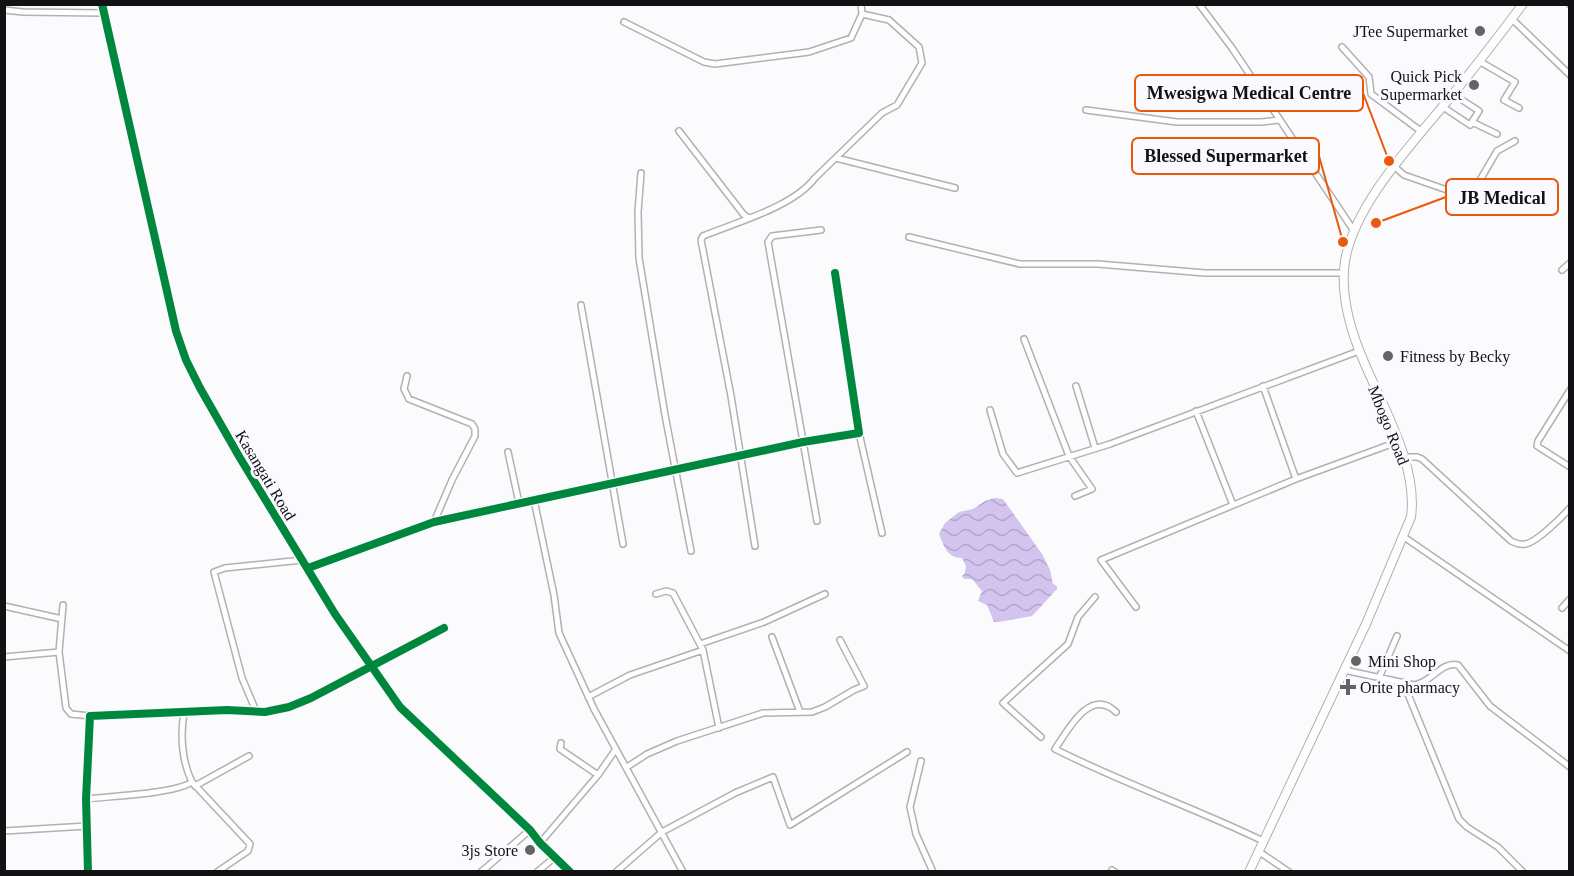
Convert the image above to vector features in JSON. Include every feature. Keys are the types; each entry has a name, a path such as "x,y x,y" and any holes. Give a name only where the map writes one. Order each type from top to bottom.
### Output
{"main road":[{"name":"Mbogo Road","path":"1249,872 1344,670 1411,517 1413,502 1410,476 1359,351 1346,301 1345,262 1354,231 1365,209 1395,167 1523,4"}],"street":[{"name":"Kasangati Road","path":"102,4 176,331 186,360 240,458 335,614 400,707 530,830 570,872"},
{"path":"624,22 704,62 715,64 809,52 851,38 862,14 861,4"},
{"path":"1199,4 1232,48 1354,231"},
{"path":"4,10 104,13"},
{"path":"755,546 731,396 700,242 703,236 749,218 793,197 808,187 882,113 897,105 922,63 919,47 889,20 862,14"},
{"path":"1512,19 1569,75"},
{"path":"1342,46 1369,77 1372,96 1422,132"},
{"path":"1479,61 1515,82 1504,100 1519,108"},
{"path":"1443,107 1470,125 1479,111 1453,94"},
{"path":"1086,110 1177,122 1279,120"},
{"path":"1472,122 1497,134"},
{"path":"679,131 744,215 749,218"},
{"path":"1395,167 1404,175 1447,190 1476,187 1497,151 1515,141"},
{"path":"836,158 955,188"},
{"path":"641,173 639,258 691,551"},
{"path":"817,521 768,242 772,236 821,231"},
{"path":"909,237 1027,264 1098,264 1205,273 1344,273"},
{"path":"1562,270 1569,263"},
{"path":"835,273 859,433 882,533"},
{"path":"580,305 623,544"},
{"path":"1024,339 1069,456 1092,489 1075,496"},
{"path":"990,410 1004,454 1017,473 1095,448 1359,351"},
{"path":"406,376 404,389 409,399 472,424 475,429 475,436 452,480 434,522"},
{"path":"1076,386 1095,448"},
{"path":"1263,386 1296,479"},
{"path":"1569,390 1538,441 1538,446 1569,467"},
{"path":"1196,411 1233,505"},
{"path":"308,568 434,522 740,455 859,433"},
{"path":"1136,607 1101,560 1296,479 1397,442"},
{"path":"508,452 519,503"},
{"path":"1403,457 1422,459 1517,544 1527,544 1534,540 1569,508"},
{"path":"534,500 554,595 559,633 588,697 683,872"},
{"path":"1564,514 1569,519"},
{"path":"1404,537 1569,651"},
{"path":"256,711 242,678 214,572 225,568 302,560"},
{"path":"656,594 666,591 673,593 702,647 719,728"},
{"path":"588,697 630,675 764,622 825,594"},
{"path":"1041,737 1003,703 1068,644 1078,617 1095,597"},
{"path":"1562,608 1569,599"},
{"path":"63,605 59,652 66,708 71,714 90,716 280,709 311,698 444,628"},
{"path":"4,606 62,619"},
{"path":"1379,678 1397,636"},
{"path":"772,637 800,712"},
{"path":"627,767 647,754 677,741 763,713 812,712 864,686 840,640"},
{"path":"4,657 59,652"},
{"path":"1344,670 1419,684 1447,665 1458,664 1490,706 1569,766"},
{"path":"1403,682 1459,819 1467,827 1498,847 1523,872"},
{"path":"1116,712 1104,705 1081,712 1055,749 1091,767 1263,841"},
{"path":"184,714 182,733 188,775 193,784 250,844 248,851 217,872"},
{"path":"88,872 86,799 90,716"},
{"path":"561,743 560,749 598,775"},
{"path":"540,843 598,775 616,748"},
{"path":"616,872 662,832 735,793 773,777 790,825 907,752"},
{"path":"86,799 183,787 249,756"},
{"path":"921,761 910,807 916,834 933,872"},
{"path":"4,831 87,826"},
{"path":"481,872 530,830"},
{"path":"1258,851 1289,872"},
{"path":"537,872 555,857"}],"water":[{"path":"995,498 1003,499 1042,554 1050,570 1053,584 1057,586 1057,589 1032,616 999,622 994,622 987,605 978,601 982,591 972,579 964,579 962,576 966,566 962,558 949,554 939,534 945,523 959,512 973,509"}],"cycle path":[{"path":"102,4 176,331 186,360 200,388 335,614 400,707 530,830 570,872"},
{"path":"308,568 434,522 803,442 859,433 835,273"},
{"path":"88,872 86,799 90,716 227,710 265,712 289,707 311,698 444,628"}],"place":[{"name":"JTee Supermarket","path":"1480,31"},
{"name":"Quick Pick Supermarket","path":"1474,85"},
{"name":"Mwesigwa Medical Centre","path":"1389,161"},
{"name":"JB Medical","path":"1376,223"},
{"name":"Blessed Supermarket","path":"1343,242"},
{"name":"Fitness by Becky","path":"1388,356"},
{"name":"Mini Shop","path":"1356,661"},
{"name":"Orite pharmacy","path":"1348,687"},
{"name":"3js Store","path":"530,850"}]}
